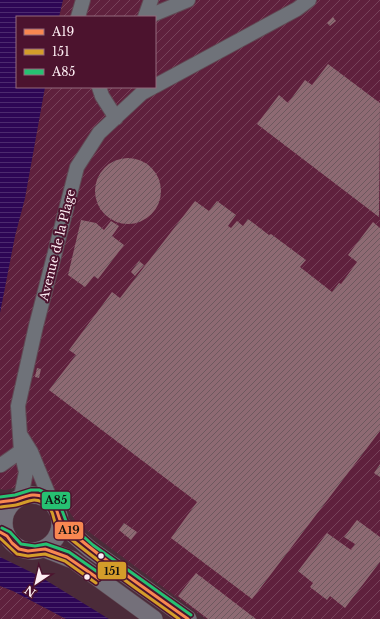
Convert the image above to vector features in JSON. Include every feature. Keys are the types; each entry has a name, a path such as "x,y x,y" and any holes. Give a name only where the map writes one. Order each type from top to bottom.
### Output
{"main road":[{"path":"29,495 38,495 46,498 52,503 60,516 60,532 56,539 45,549 28,551 19,548 4,534 5,517 12,499 29,495"},
{"path":"61,524 90,549 188,619"},
{"path":"45,549 73,560 154,619"}],"street":[{"path":"78,16 83,0"},
{"path":"146,16 152,0"},
{"path":"148,16 188,0"},
{"name":"Avenue de la Plage","path":"156,85 297,9 309,0"},
{"path":"99,88 102,96 116,118"},
{"name":"Avenue de la Plage","path":"12,499 26,472 20,452 18,406 36,326 77,167 99,133 142,93 151,88"},
{"path":"19,433 31,452 52,503"},
{"path":"0,464 1,465 20,452"}],"shaded area":[{"path":"0,0 63,0 59,16 16,16 16,88 45,88 25,198 15,236 0,313"},
{"path":"63,0 380,0 380,619 206,619 77,523 54,489 39,483 5,490 0,489 0,313 15,236 25,198 45,88 156,88 156,16 59,16"},
{"path":"0,557 39,576 109,619 66,619 13,591 0,586"},
{"path":"0,586 13,591 66,619 0,619"}],"building":[{"path":"333,17 336,21 330,26 327,23"},
{"path":"328,64 380,103 379,217 257,124 279,95 288,103 305,80 312,85"},
{"path":"128,158 141,160 151,168 159,178 161,191 159,204 151,214 141,222 128,224 115,222 105,214 97,204 95,191 97,178 105,168 115,160"},
{"path":"195,201 209,211 217,201 236,215 228,226 231,228 237,221 243,226 248,219 269,235 271,234 306,260 300,267 332,292 339,283 341,284 357,262 348,255 373,222 380,228 380,431 252,599 171,538 197,502 49,390 76,355 69,350 112,292 120,298"},
{"path":"81,220 96,223 104,230 111,221 119,226 112,236 124,245 98,279 94,276 85,287 68,275"},
{"path":"139,261 144,265 135,276 131,272"},
{"path":"37,368 41,369 39,378 35,377"},
{"path":"380,464 380,477 374,473"},
{"path":"357,520 380,537 380,562 345,608 330,596 327,600 310,587 313,583 298,571 327,533 351,550 355,544 344,537"},
{"path":"124,523 137,532 131,540 119,530"},
{"path":"196,573 256,619 208,619 178,596"}],"transit line":[{"name":"A85","path":"0,497 15,495 31,490 39,490 51,495 60,505 66,521 93,545 191,615"},
{"name":"A19","path":"0,502 15,500 32,495 44,497 49,500 56,508 60,520 64,526 79,539 188,619"},
{"name":"151","path":"1,507 35,500 47,505 50,508 55,523 59,529 103,564 179,619"},
{"name":"A85","path":"2,528 10,532 21,544 35,546 46,544 69,552 102,575"},
{"name":"A19","path":"0,532 7,536 19,549 28,551 45,549 67,557 99,579"},
{"name":"151","path":"0,538 17,554 28,556 45,554 65,561 96,583"}]}
